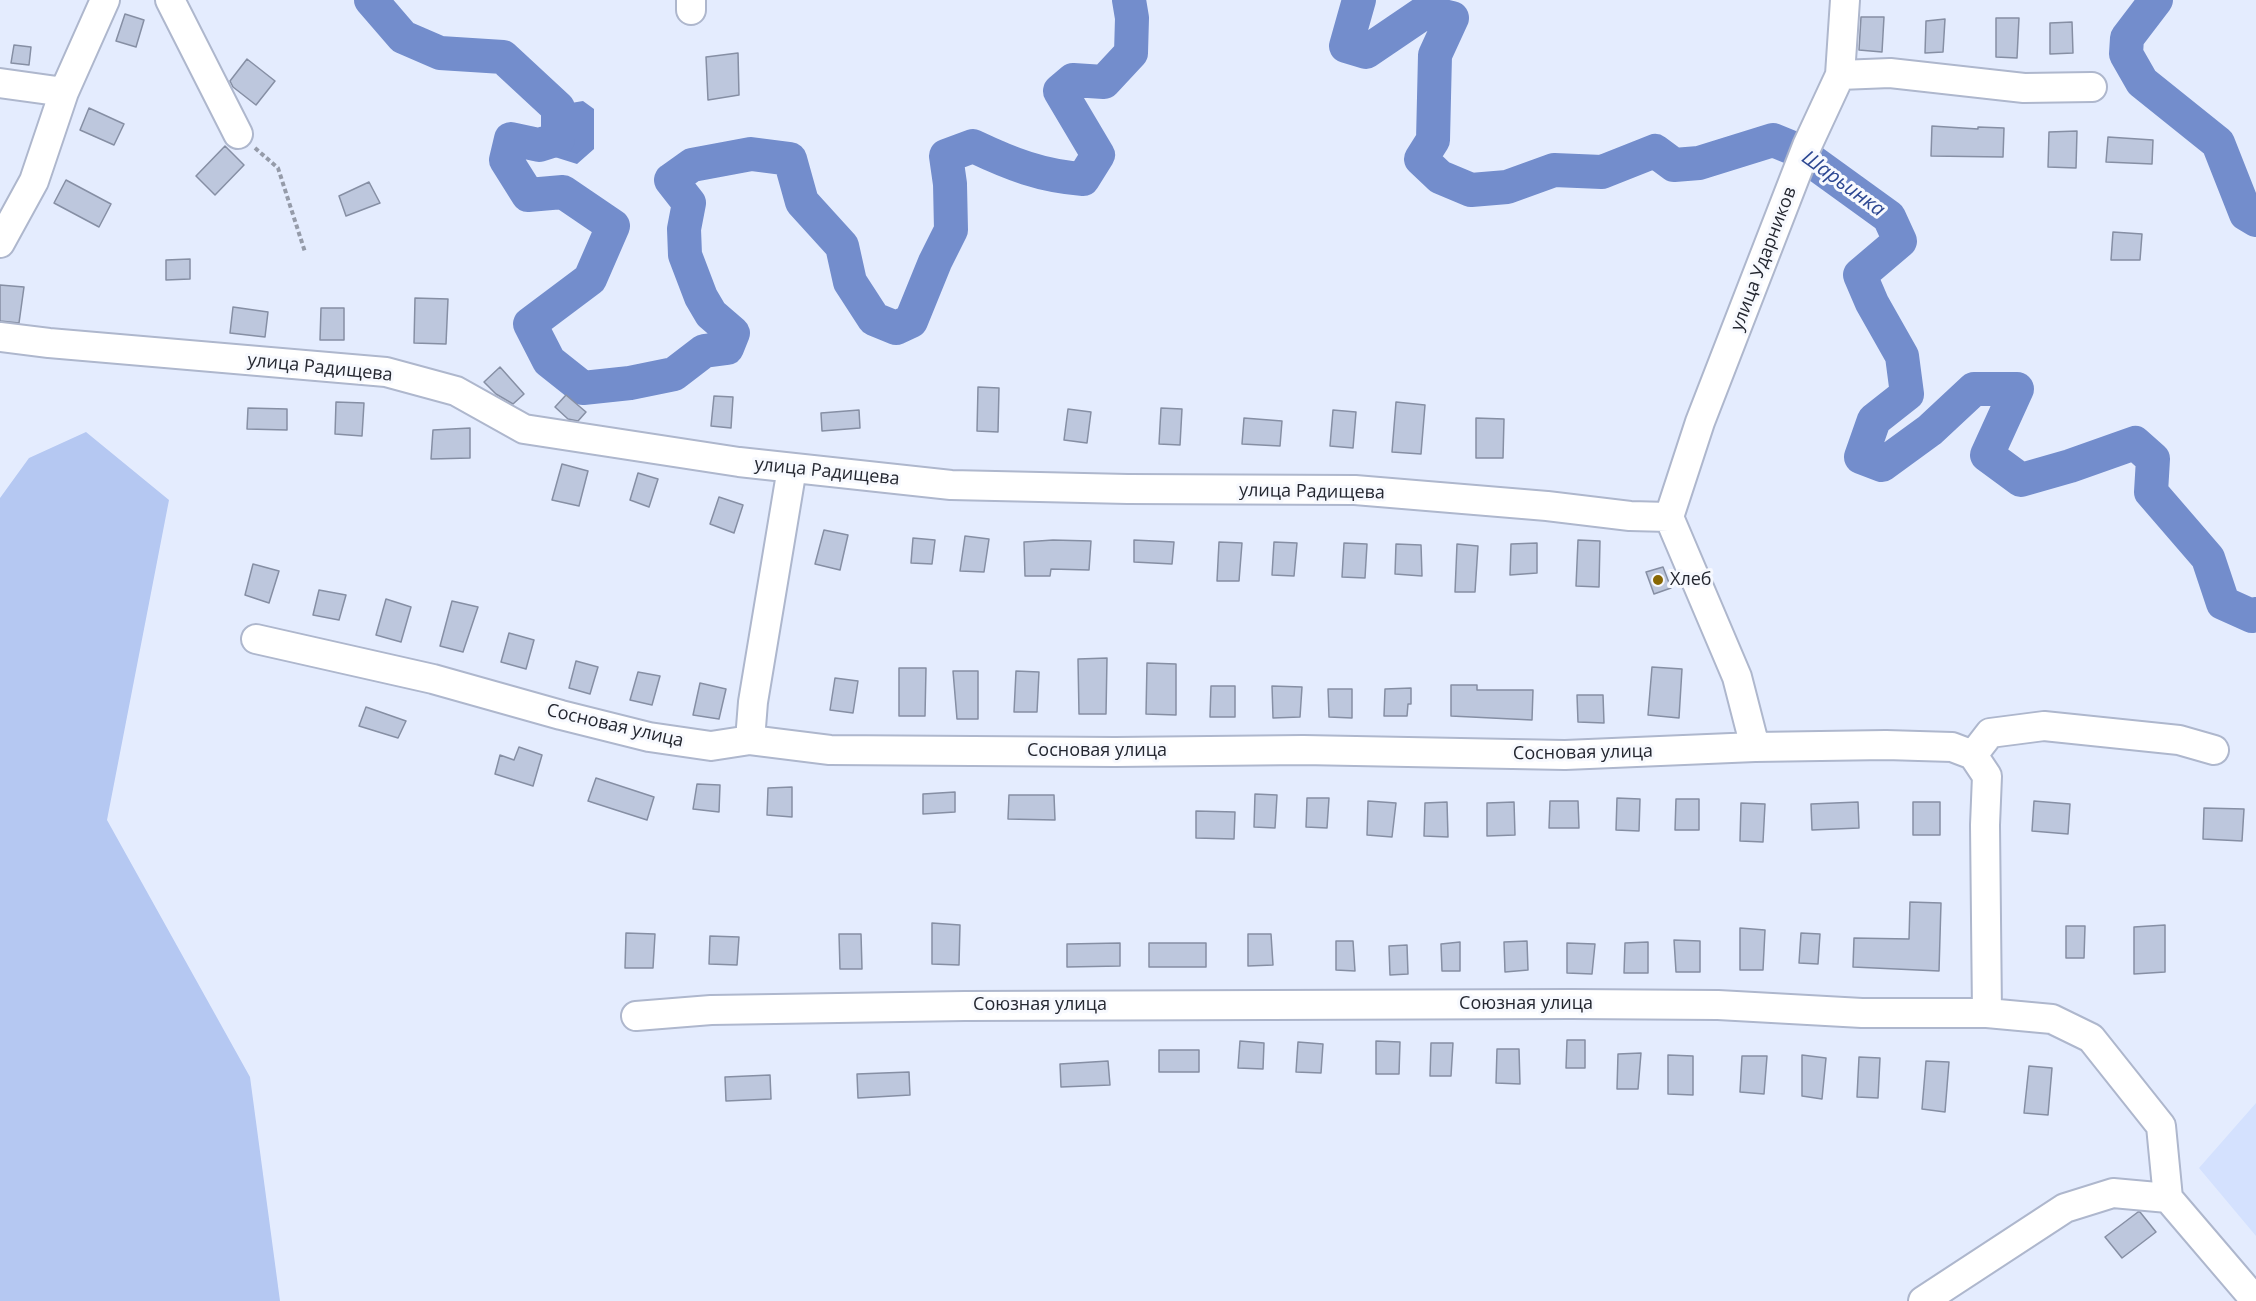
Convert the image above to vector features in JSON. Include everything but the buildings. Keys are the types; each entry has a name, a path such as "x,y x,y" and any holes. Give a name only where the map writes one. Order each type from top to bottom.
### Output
{"street":[{"path":"0,243 34,181 64,92 105,0"},
{"path":"170,0 238,134"},
{"name":"улица Ударников","path":"1669,517 1700,422 1802,158 1840,75 1845,0"},
{"path":"1840,75 1890,73 2024,88 2092,87"},
{"path":"0,83 64,92"},
{"name":"улица Радищева","path":"0,337 386,372 456,391 524,429 792,468 951,485 1128,489 1355,490 1547,506 1630,516 1669,517"},
{"path":"750,740 753,702 792,468"},
{"path":"1669,517 1737,677 1755,747"},
{"name":"Сосновая улица","path":"256,639 434,679 649,737 711,746 750,740 830,750 1304,750 1565,755 1886,744 1962,751"},
{"path":"1987,1013 1985,825 1987,776 1962,751 1990,733 2044,726 2179,740 2214,750"},
{"name":"Союзная улица","path":"636,1016 711,1010 965,1006 1571,1004 1718,1005 1862,1013 1987,1013 2052,1019 2091,1038 2161,1126 2168,1198"},
{"path":"1923,1301 2065,1208 2113,1194 2168,1198 2256,1301"}],"path":[{"path":"238,134 278,168 305,252"}],"shaded area":[{"path":"583,101 594,109 594,149 577,164 542,153 547,134 558,138 565,104"},
{"path":"86,432 169,500 107,820 250,1077 280,1301 0,1301 0,498 29,458"},
{"path":"2256,1103 2256,1236 2199,1168"}],"waterway":[{"name":"Шарьинка","path":"371,0 403,37 440,53 503,57 558,108 558,139 539,145 511,139 506,160 528,195 563,192 613,226 590,279 530,324 549,361 583,388 630,383 674,374 704,351 727,348 733,333 711,314 701,297 685,255 684,229 689,203 671,180 692,165 751,154 790,159 802,202 842,246 850,282 874,319 896,328 911,321 951,230 950,184 946,156 973,146 1026,168 1083,179 1098,155 1060,91 1073,80 1104,82 1131,53 1132,18 1129,0"},
{"name":"Шарьинка","path":"1359,0 1346,46 1366,52 1425,12 1452,18 1435,55 1433,140 1421,159 1440,177 1471,190 1507,187 1554,170 1602,172 1655,151 1674,165 1699,163 1773,140 1795,149 1889,217 1900,241 1860,275 1872,303 1902,356 1907,394 1874,420 1861,457 1882,465 1930,430 1974,389 2017,389 1987,455 2021,480 2070,466 2135,443 2153,459 2151,492 2208,558 2223,603 2252,616 2256,614"},
{"name":"Шарьинка","path":"2156,0 2127,38 2126,54 2142,82 2218,143 2246,214 2256,220"}],"place":[{"name":"Хлеб","path":"1658,580"}]}
